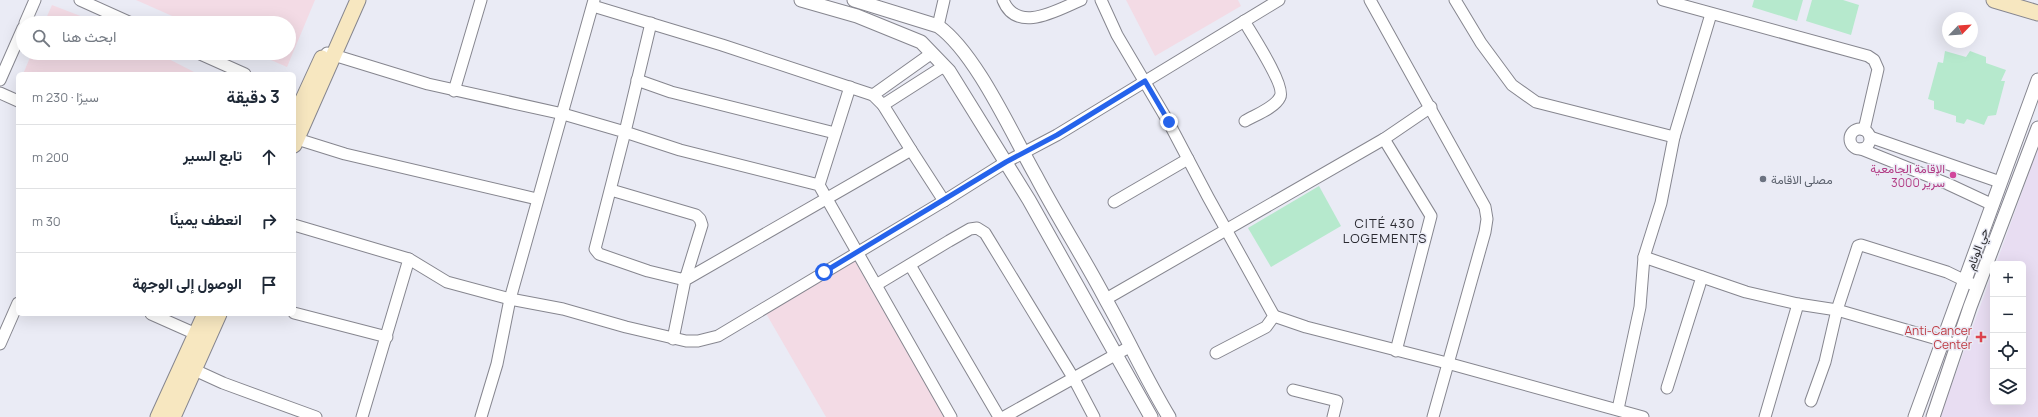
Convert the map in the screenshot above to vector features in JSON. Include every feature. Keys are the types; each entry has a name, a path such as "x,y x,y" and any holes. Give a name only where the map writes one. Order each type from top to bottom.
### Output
{"main road":[{"path":"296,139 329,54 347,0"},
{"path":"296,108 298,98 329,54 358,0"},
{"path":"1994,0 2038,13"},
{"path":"173,417 196,334 204,316"},
{"path":"158,417 218,316"}],"street":[{"path":"28,16 35,0"},
{"path":"80,0 115,16"},
{"path":"454,91 481,0"},
{"path":"801,0 857,16 921,42 944,66 1006,162 1152,417"},
{"path":"854,0 938,26 948,33 959,46 1001,112 1023,154 1106,299 1169,417"},
{"path":"938,26 944,0"},
{"path":"1003,0 1010,11 1023,18 1033,19 1081,0"},
{"path":"1101,0 1118,35 1145,81 1274,316 1306,327 1447,363 1643,417"},
{"path":"296,226 409,259 448,282 510,299 563,309 673,339 698,341 718,336 944,201 1006,162 1023,154 1279,0"},
{"path":"1370,0 1482,198 1487,219 1433,417"},
{"path":"1455,0 1481,43 1512,85 1536,102 1674,137"},
{"path":"1663,0 1868,56 1874,60 1878,69 1867,133 1868,145 1861,149"},
{"path":"481,417 497,364 510,299 563,114 574,67 594,3 873,95 883,105 944,201"},
{"path":"1618,410 1640,307 1644,257 1661,203 1674,137 1711,14"},
{"path":"1244,21 1278,81 1282,94 1280,99 1273,105 1245,121"},
{"path":"651,23 611,190 595,249 599,254 648,271 685,280 911,150"},
{"path":"0,80 16,44"},
{"path":"873,95 932,53"},
{"path":"329,54 454,91 563,114 680,150 819,185 951,417"},
{"path":"214,60 241,72"},
{"path":"883,105 944,66"},
{"path":"637,80 671,92 835,133"},
{"name":"حي الوئام","path":"1915,417 2038,80"},
{"path":"819,185 850,87"},
{"path":"0,93 16,100"},
{"path":"1106,299 1227,231 1384,139 1431,107"},
{"name":"حي الوئام","path":"1932,417 1978,287 2038,128"},
{"path":"1993,205 1948,184 1852,146 1850,139 1855,131 1867,133 2000,182"},
{"path":"1384,139 1431,216 1396,351"},
{"path":"296,142 538,199"},
{"path":"1114,202 1188,159"},
{"path":"611,190 696,216 700,219 702,225 685,280 673,339"},
{"path":"876,285 970,229 977,228 985,233 1074,379 1094,417"},
{"path":"1811,401 1825,362 1837,310 1858,246 1861,245 1947,272 1978,287"},
{"path":"1644,257 1746,292 1798,304 1837,310 1958,345"},
{"path":"362,417 409,259"},
{"path":"910,265 998,417"},
{"path":"1667,388 1702,277"},
{"path":"1765,417 1798,304"},
{"path":"0,344 16,308"},
{"path":"296,314 387,337"},
{"path":"156,316 196,334"},
{"path":"1216,353 1266,327 1274,316"},
{"path":"1004,417 1074,379 1130,346"},
{"path":"188,367 287,408 316,417"},
{"path":"1293,390 1337,401 1333,417"}],"shaded area":[{"path":"136,0 315,0 296,45 296,16 172,16"},
{"path":"1126,0 1238,0 1241,6 1155,56"},
{"path":"52,5 80,16 47,16"},
{"path":"29,60 171,60 194,72 24,72"},
{"path":"271,60 290,60 287,67"},
{"name":"Anti-Cancer Center","path":"2038,148 2038,417 1940,417 1990,279 1990,405 2026,405 2026,261 1997,261"},
{"path":"853,258 945,417 826,417 764,310"}],"green space":[{"path":"1754,0 1803,0 1797,21 1752,7"},
{"path":"1812,0 1843,0 1859,5 1851,35 1806,21"},
{"path":"1945,51 1966,57 1970,51 1986,57 1986,63 2006,70 2001,81 2005,81 1996,115 1988,116 1984,125 1967,119 1964,124 1956,122 1956,116 1934,109 1934,101 1928,99 1938,62 1943,63"},
{"path":"1319,186 1341,226 1271,267 1248,228"}],"place":[{"name":"الإقامة الجامعية 3000 سرير","path":"1953,175"},
{"name":"مصلى الاقامة","path":"1763,179"},
{"name":"Anti-Cancer Center","path":"1981,337"}],"district":[{"name":"CITÉ 430 LOGEMENTS","path":"1385,230"}],"route":[{"path":"824,272 944,201 1006,162 1057,135 1145,81 1169,122"}]}
